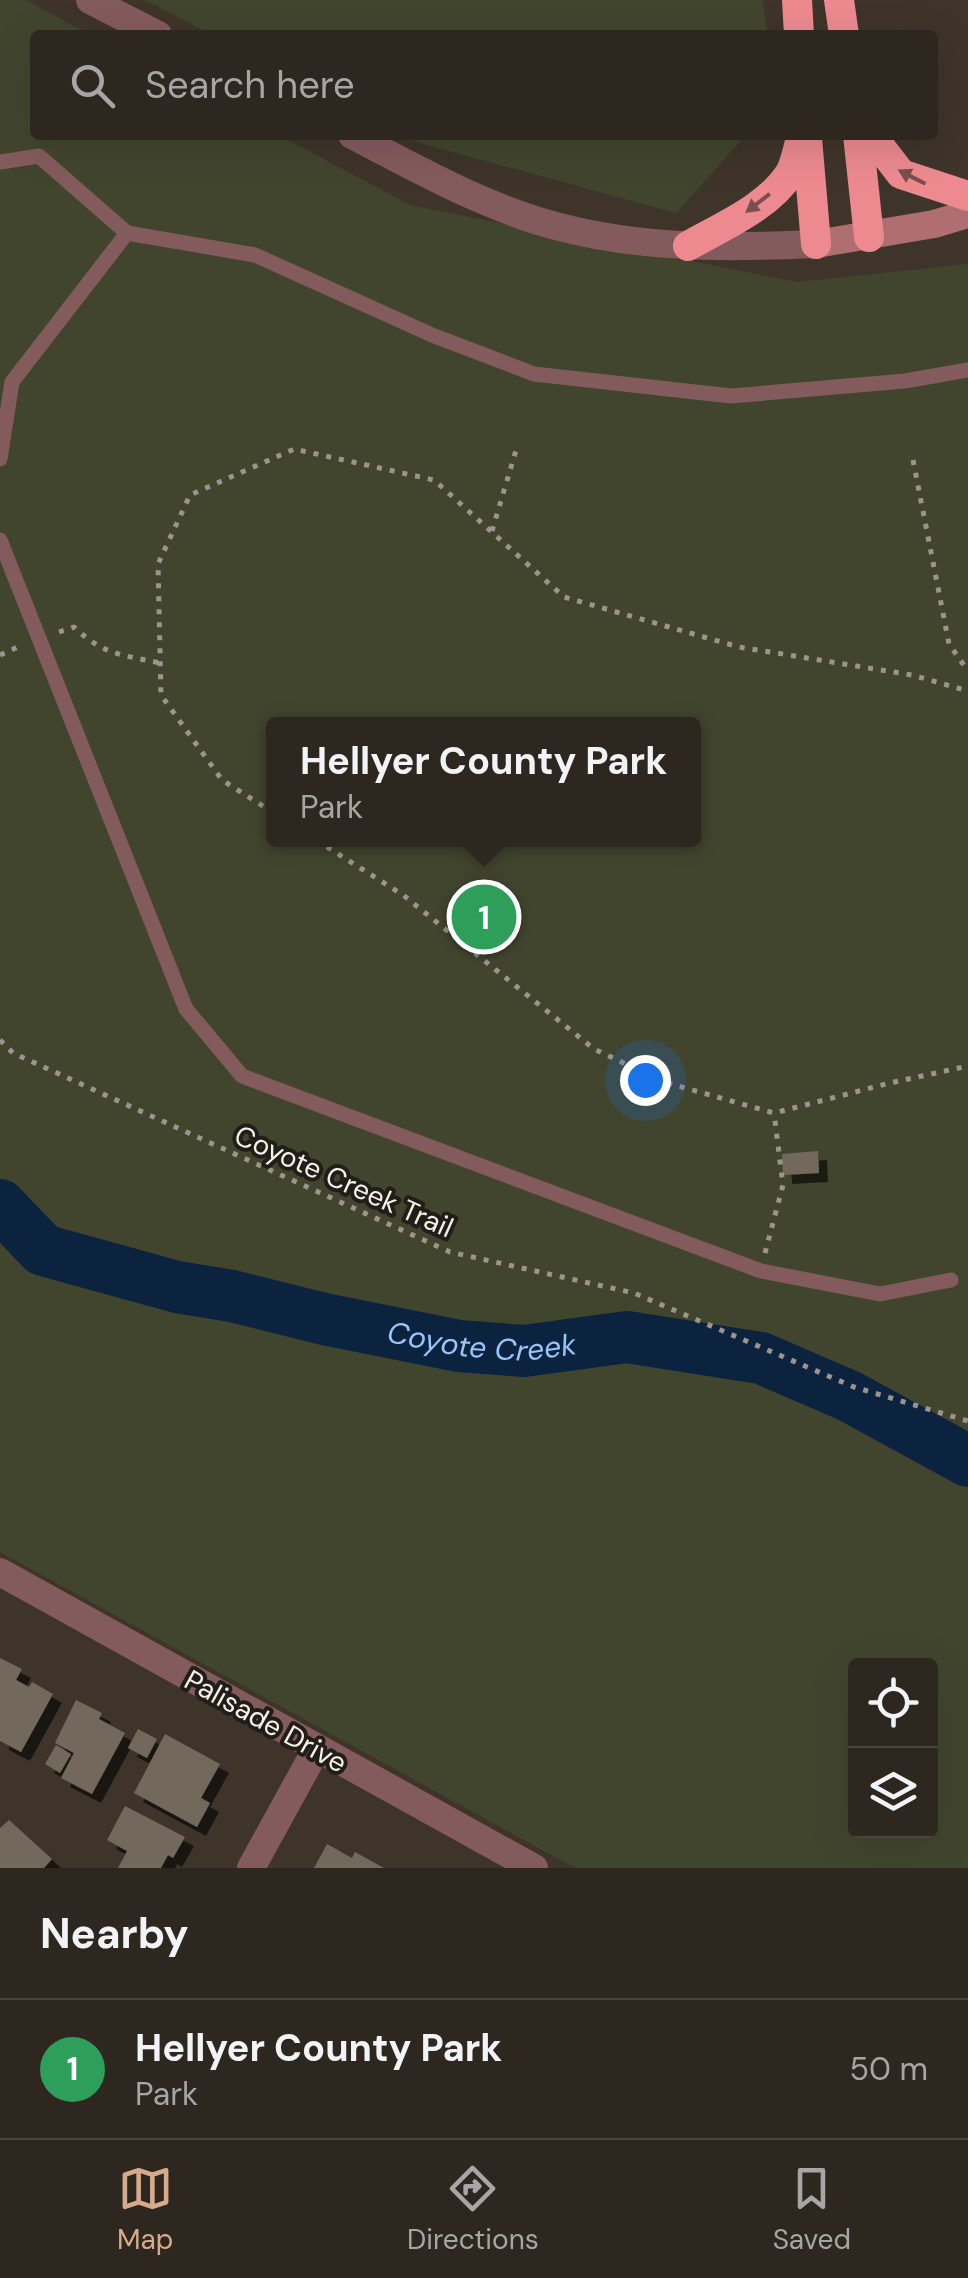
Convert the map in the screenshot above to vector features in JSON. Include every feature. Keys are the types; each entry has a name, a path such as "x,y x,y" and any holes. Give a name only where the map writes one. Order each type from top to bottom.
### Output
{"highway":[{"path":"797,0 800,30"},
{"path":"839,0 843,30"},
{"path":"688,246 772,193 790,172 802,140"},
{"path":"805,140 816,244"},
{"path":"859,140 869,237"},
{"path":"875,140 901,174 968,196"}],"main road":[{"path":"816,244 869,237 968,214"}],"street":[{"path":"90,0 148,30"},
{"path":"362,140 483,200 556,226 688,246 816,244"},
{"name":"Palisade Drive","path":"0,1572 534,1868"},
{"path":"251,1868 317,1748"}],"lane":[{"path":"0,162 39,156 127,233 255,256 432,335 534,374 731,396 905,381 968,370"},
{"path":"0,460 12,382 127,233"},
{"path":"0,540 186,1008 242,1076 760,1271 880,1294 951,1280"}],"path":[{"path":"492,531 517,447"},
{"path":"266,808 222,780 161,696 158,564 190,495 294,449 434,480 564,597 739,648 912,675 968,691"},
{"path":"914,460 950,644 968,672"},
{"path":"39,639 74,628 92,645 114,654 160,663"},
{"path":"327,847 403,894 594,1049 664,1082 774,1113 968,1066"},
{"name":"Coyote Creek Trail","path":"0,1040 13,1054 450,1252 634,1293 854,1387 968,1421"},
{"path":"760,1271 783,1185 774,1113"}],"green space":[{"path":"0,0 25,0 82,30 30,30 30,140 288,140 410,205 797,282 968,264 968,1868 575,1868 0,1552"},
{"path":"145,0 763,0 766,30 202,30"},
{"path":"412,140 742,140 676,213"}],"building":[{"path":"818,1151 819,1173 783,1175 782,1154"},
{"path":"0,1658 22,1669 16,1680 29,1687 32,1682 53,1694 21,1752 0,1741"},
{"path":"76,1700 102,1713 99,1719 125,1733 92,1794 61,1778 74,1753 55,1743"},
{"path":"138,1729 157,1739 147,1758 128,1748"},
{"path":"165,1734 220,1764 201,1798 210,1803 197,1827 134,1793"},
{"path":"56,1745 71,1754 60,1773 45,1764"},
{"path":"125,1806 185,1837 173,1858 168,1855 161,1868 118,1868 127,1851 107,1840"},
{"path":"9,1820 52,1859 44,1868 0,1868 0,1828"},
{"path":"327,1844 352,1858 355,1852 384,1868 314,1868"}],"waterway":[{"name":"Coyote Creek","path":"0,1205 43,1250 177,1287 324,1319 459,1346 524,1351 627,1337 761,1358 849,1396 968,1461"}],"place":[{"name":"Hellyer County Park","path":"484,917"}]}
